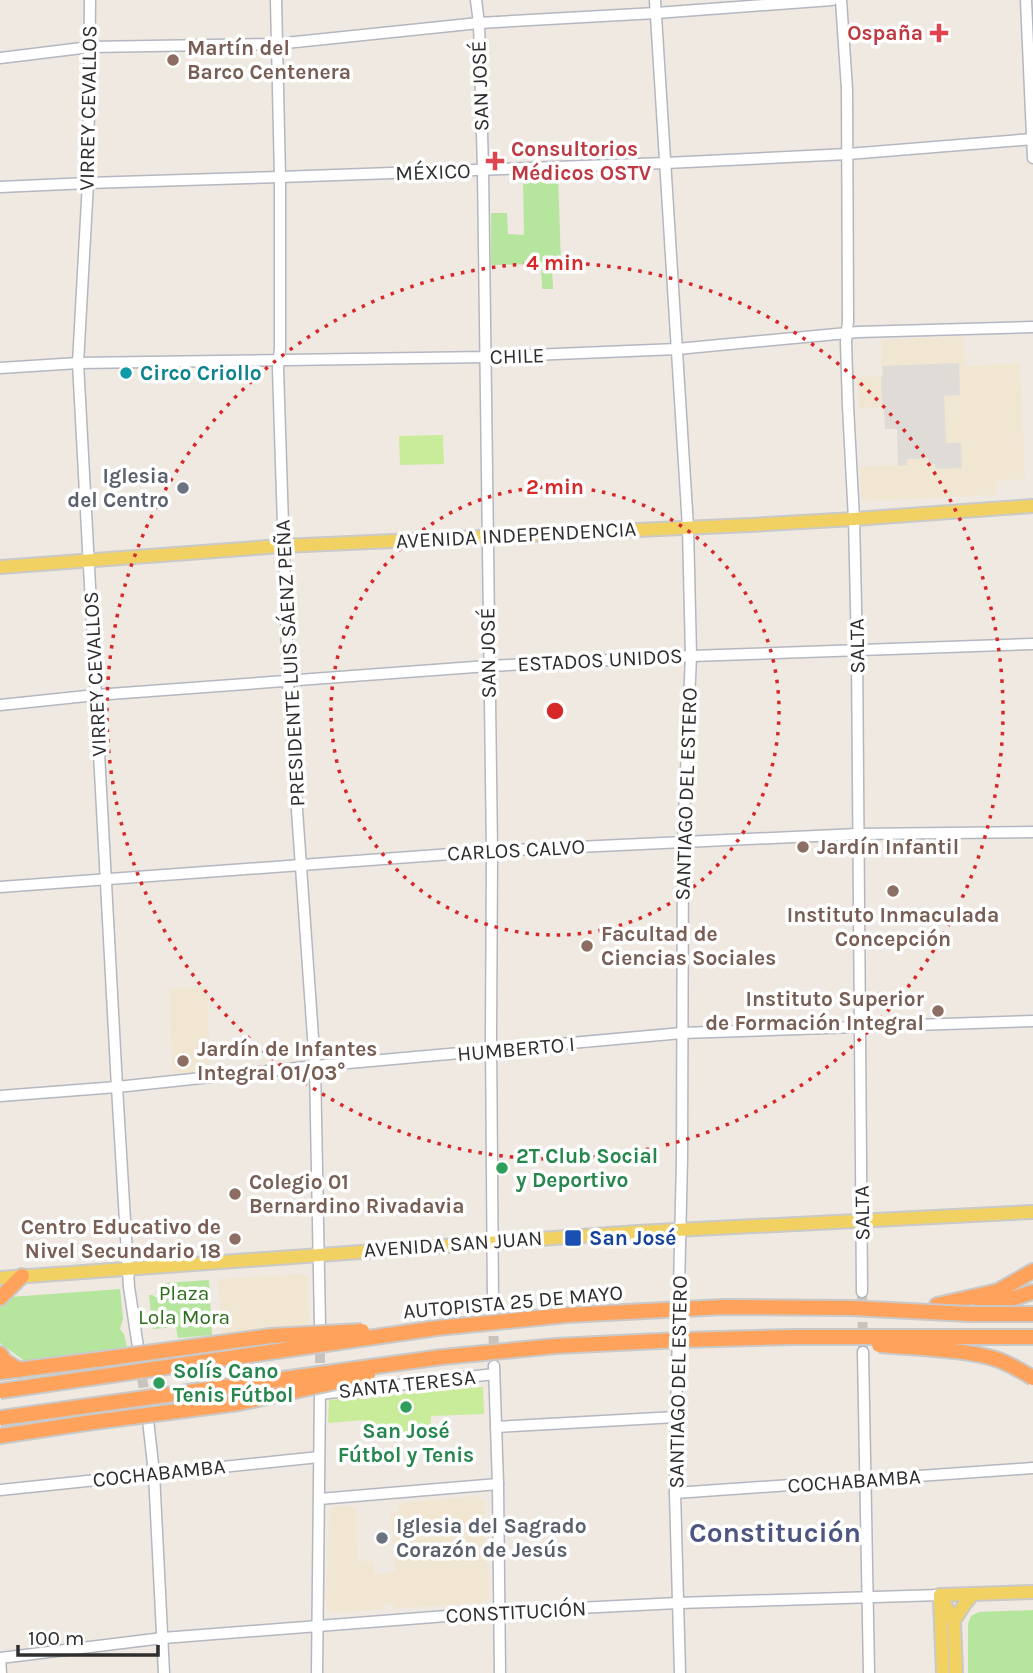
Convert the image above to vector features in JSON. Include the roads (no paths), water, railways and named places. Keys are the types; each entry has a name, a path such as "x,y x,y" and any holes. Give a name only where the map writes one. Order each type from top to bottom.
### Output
{"highway":[{"path":"937,1305 998,1291 1033,1271"},
{"path":"0,1298 22,1276"},
{"path":"850,1308 1001,1301 1033,1292"},
{"name":"AUTOPISTA 25 DE MAYO","path":"0,1391 437,1328 567,1315 723,1307 1033,1314"},
{"path":"0,1372 289,1334 437,1328"},
{"path":"794,1337 978,1355 999,1361 1033,1378"},
{"path":"0,1418 442,1357 570,1346 794,1337 1033,1337"},
{"path":"0,1354 5,1361 19,1370"},
{"path":"0,1436 239,1403 442,1357"}],"main road":[{"name":"AVENIDA INDEPENDENCIA","path":"0,567 282,546 854,519 1033,506"},
{"name":"AVENIDA SAN JUAN","path":"0,1278 492,1241 1033,1212"},
{"name":"CONSTITUCIÓN","path":"940,1595 1033,1592"},
{"path":"954,1621 973,1594"},
{"path":"940,1595 954,1621 956,1673"},
{"path":"940,1595 943,1673"}],"street":[{"name":"VIRREY CEVALLOS","path":"90,0 88,183 78,363 128,1268 138,1347"},
{"name":"PRESIDENTE LUIS SÁENZ PEÑA","path":"276,0 282,546 288,682 314,1066 320,1326"},
{"name":"SAN JOSÉ","path":"476,0 483,170 492,851 493,1306"},
{"name":"SANTIAGO DEL ESTERO","path":"655,0 688,527 691,656 682,841 676,1417 680,1673"},
{"path":"0,58 90,47 276,44 479,23 832,0"},
{"name":"SALTA","path":"841,0 847,89 848,406 857,650 862,1292"},
{"path":"1026,0 1033,158"},
{"name":"MÉXICO","path":"0,187 666,163 848,154 1033,139"},
{"name":"CHILE","path":"0,368 78,363 485,357 677,349 847,332 1033,327"},
{"name":"ESTADOS UNIDOS","path":"0,705 96,695 488,666 1033,644"},
{"name":"CARLOS CALVO","path":"0,887 492,851 858,834 1033,832"},
{"name":"HUMBERTO I","path":"0,1096 682,1033 1033,1021"},
{"path":"863,1352 869,1673"},
{"name":"SANTA TERESA","path":"319,1457 320,1392 494,1370 496,1427"},
{"path":"500,1673 496,1427 676,1417"},
{"path":"148,1420 154,1473 164,1673"},
{"path":"317,1673 319,1457"},
{"name":"COCHABAMBA","path":"0,1490 319,1457"},
{"name":"COCHABAMBA","path":"676,1493 1033,1468"},
{"path":"319,1499 498,1484"},
{"name":"CONSTITUCIÓN","path":"0,1658 163,1638 498,1612 940,1595"},
{"path":"0,1658 1,1673"}],"tunnel":[{"path":"862,1292 863,1352"},
{"path":"493,1306 494,1358"},
{"path":"320,1341 320,1378"},
{"path":"138,1348 148,1420"}],"place":[{"name":"Ospaña","path":"939,33"},
{"name":"Martín del Barco Centenera","path":"173,60"},
{"name":"Consultorios Médicos OSTV","path":"495,161"},
{"name":"Circo Criollo","path":"126,373"},
{"name":"Iglesia del Centro","path":"183,488"},
{"name":"Jardín Infantil","path":"803,847"},
{"name":"Instituto Inmaculada Concepción","path":"893,891"},
{"name":"Facultad de Ciencias Sociales","path":"587,946"},
{"name":"Instituto Superior de Formación Integral","path":"938,1011"},
{"name":"Jardín de Infantes Integral 01/03°","path":"183,1061"},
{"name":"2T Club Social y Deportivo","path":"502,1168"},
{"name":"Colegio 01 Bernardino Rivadavia","path":"235,1194"},
{"name":"San José","path":"573,1238"},
{"name":"Centro Educativo de Nivel Secundario 18","path":"235,1239"},
{"name":"Solís Cano Tenis Fútbol","path":"159,1383"},
{"name":"San José Fútbol y Tenis","path":"406,1407"},
{"name":"Iglesia del Sagrado Corazón de Jesús","path":"382,1538"}],"district":[{"name":"Constitución","path":"775,1532"}],"park label":[{"name":"Plaza Lola Mora","path":"184,1305"}]}
